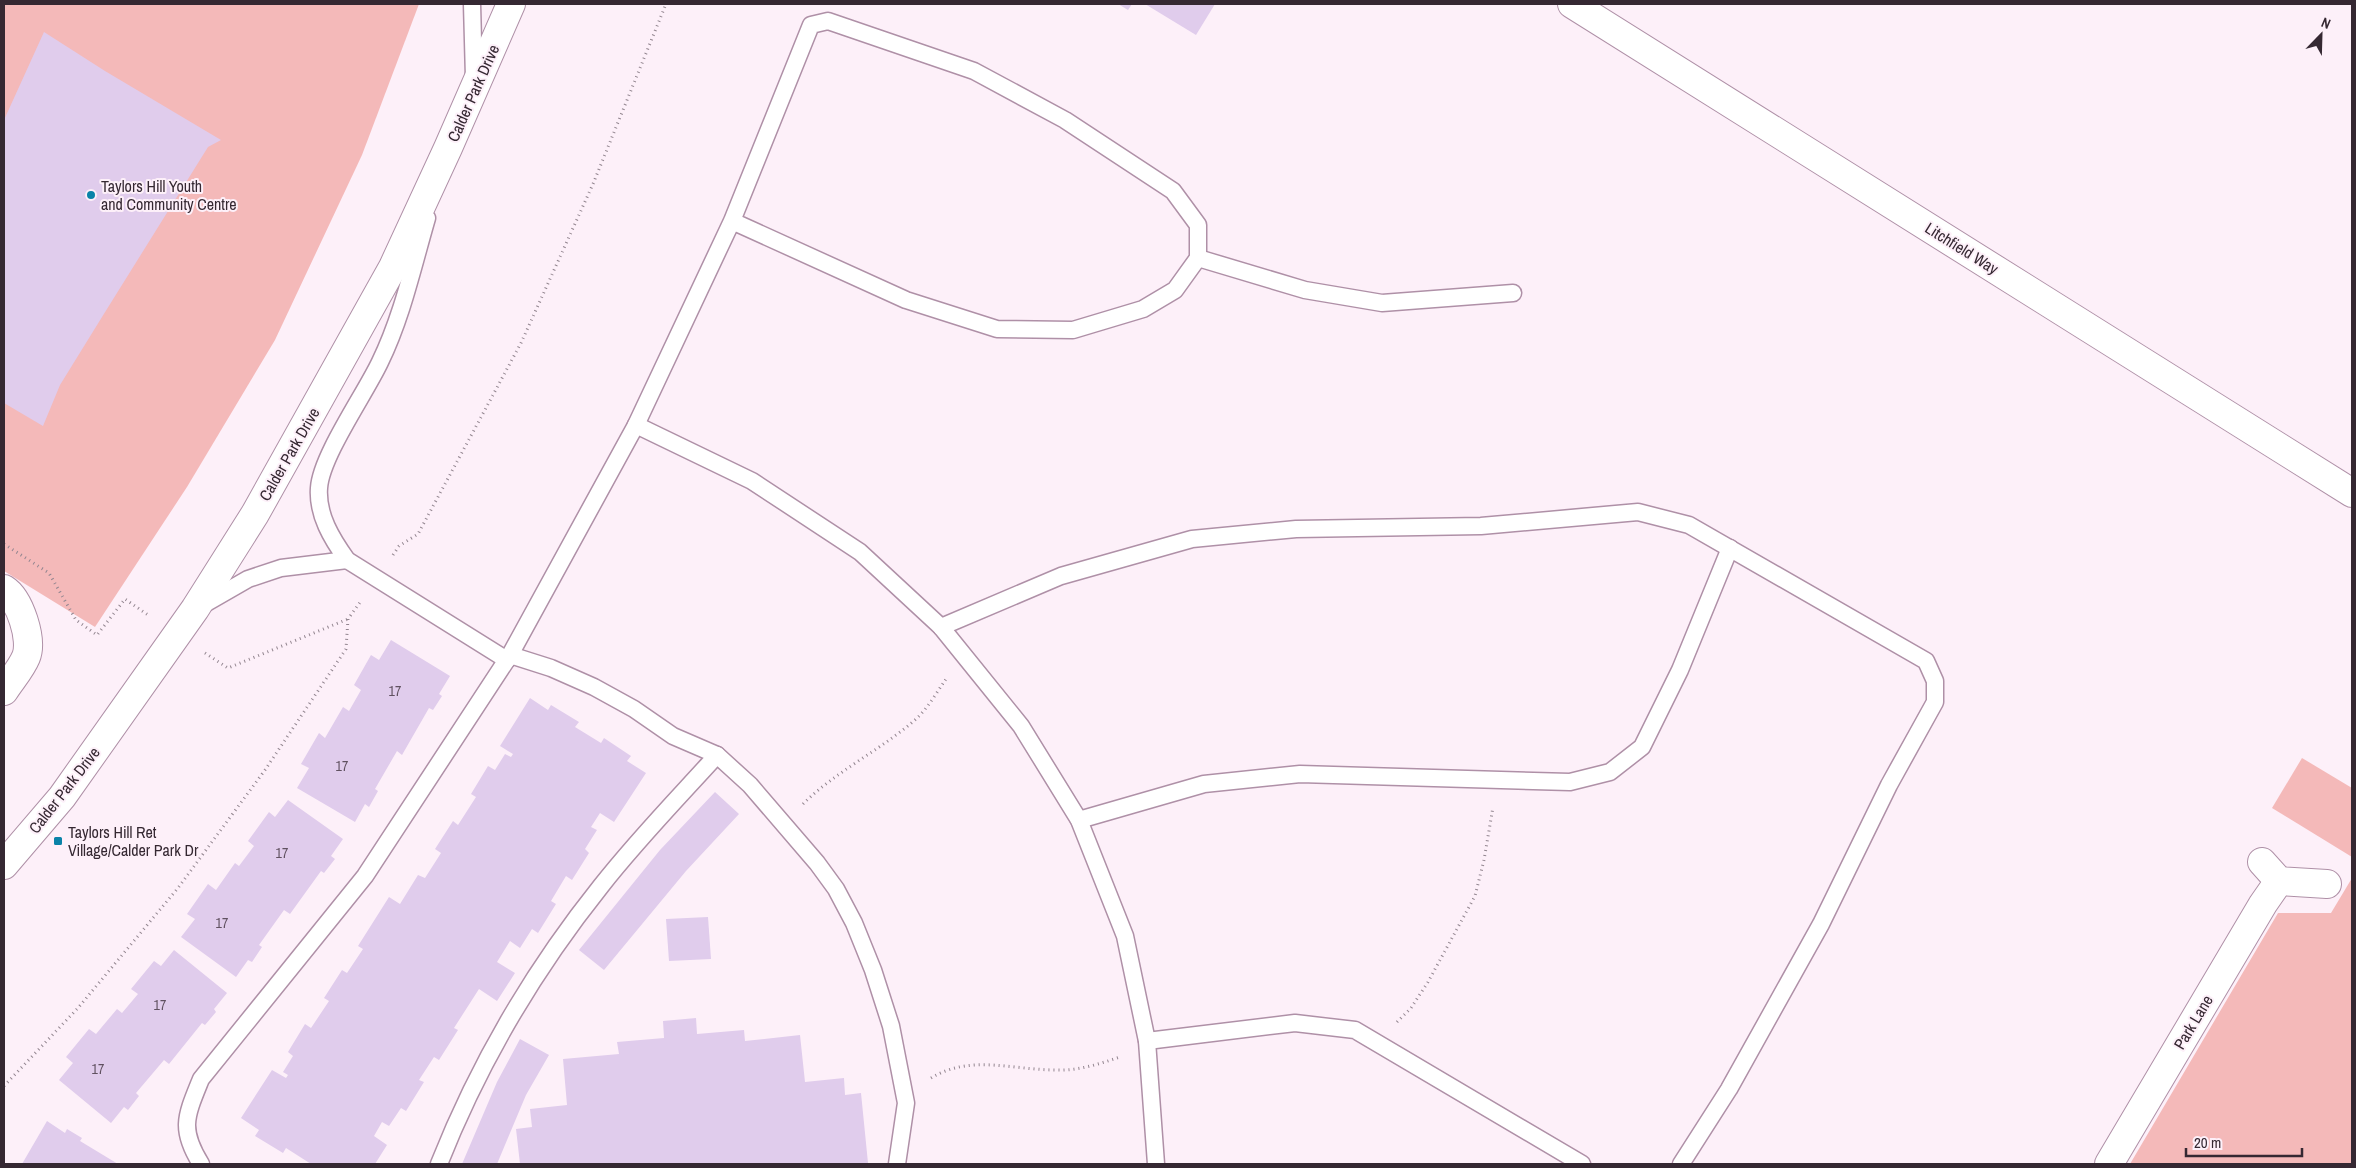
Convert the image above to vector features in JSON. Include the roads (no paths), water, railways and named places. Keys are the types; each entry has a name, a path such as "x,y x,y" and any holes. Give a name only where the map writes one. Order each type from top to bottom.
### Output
{"street":[{"name":"Calder Park Drive","path":"4,865 62,797 195,609 255,514 380,292 448,148 511,4"},
{"name":"Litchfield Way","path":"1572,4 2352,493"},
{"path":"4,589 9,592 27,626 27,656 4,690"},
{"name":"Park Lane","path":"2109,1164 2263,904 2270,871 2327,884"}],"lane":[{"path":"472,4 474,88"},
{"path":"201,1164 190,1146 186,1132 187,1117 201,1079 365,876 508,657 636,425 732,221 811,26 828,21 974,71 1065,120 1174,191 1198,225 1198,258 1175,290 1143,309 1073,330 997,329 906,300 732,221"},
{"path":"448,148 392,335 380,363 328,459 319,487 323,516 332,539 347,560 508,657 551,668 594,687 634,709 673,736 717,755 750,785 817,863 836,889 854,924 873,970 891,1026 906,1103 897,1164"},
{"path":"1198,258 1305,290 1382,303 1513,293"},
{"path":"636,425 752,481 851,546 940,627 1021,726 1079,820 1125,936 1148,1046 1156,1164"},
{"path":"940,627 1061,576 1201,538 1296,529 1481,526 1638,512 1689,524 1926,661 1935,681 1935,702 1889,785 1821,924 1729,1089 1681,1164"},
{"path":"1079,820 1204,784 1300,774 1570,782 1610,772 1642,747 1680,670 1730,548"},
{"path":"195,609 248,579 281,568 347,560"},
{"path":"439,1164 471,1088 493,1045 548,959 601,886 717,755"},
{"path":"1148,1046 1295,1023 1356,1030 1582,1164"}],"place":[{"name":"Taylors Hill Youth and Community Centre","path":"91,195"},
{"name":"Taylors Hill Ret Village/Calder Park Dr","path":"58,841"}]}
